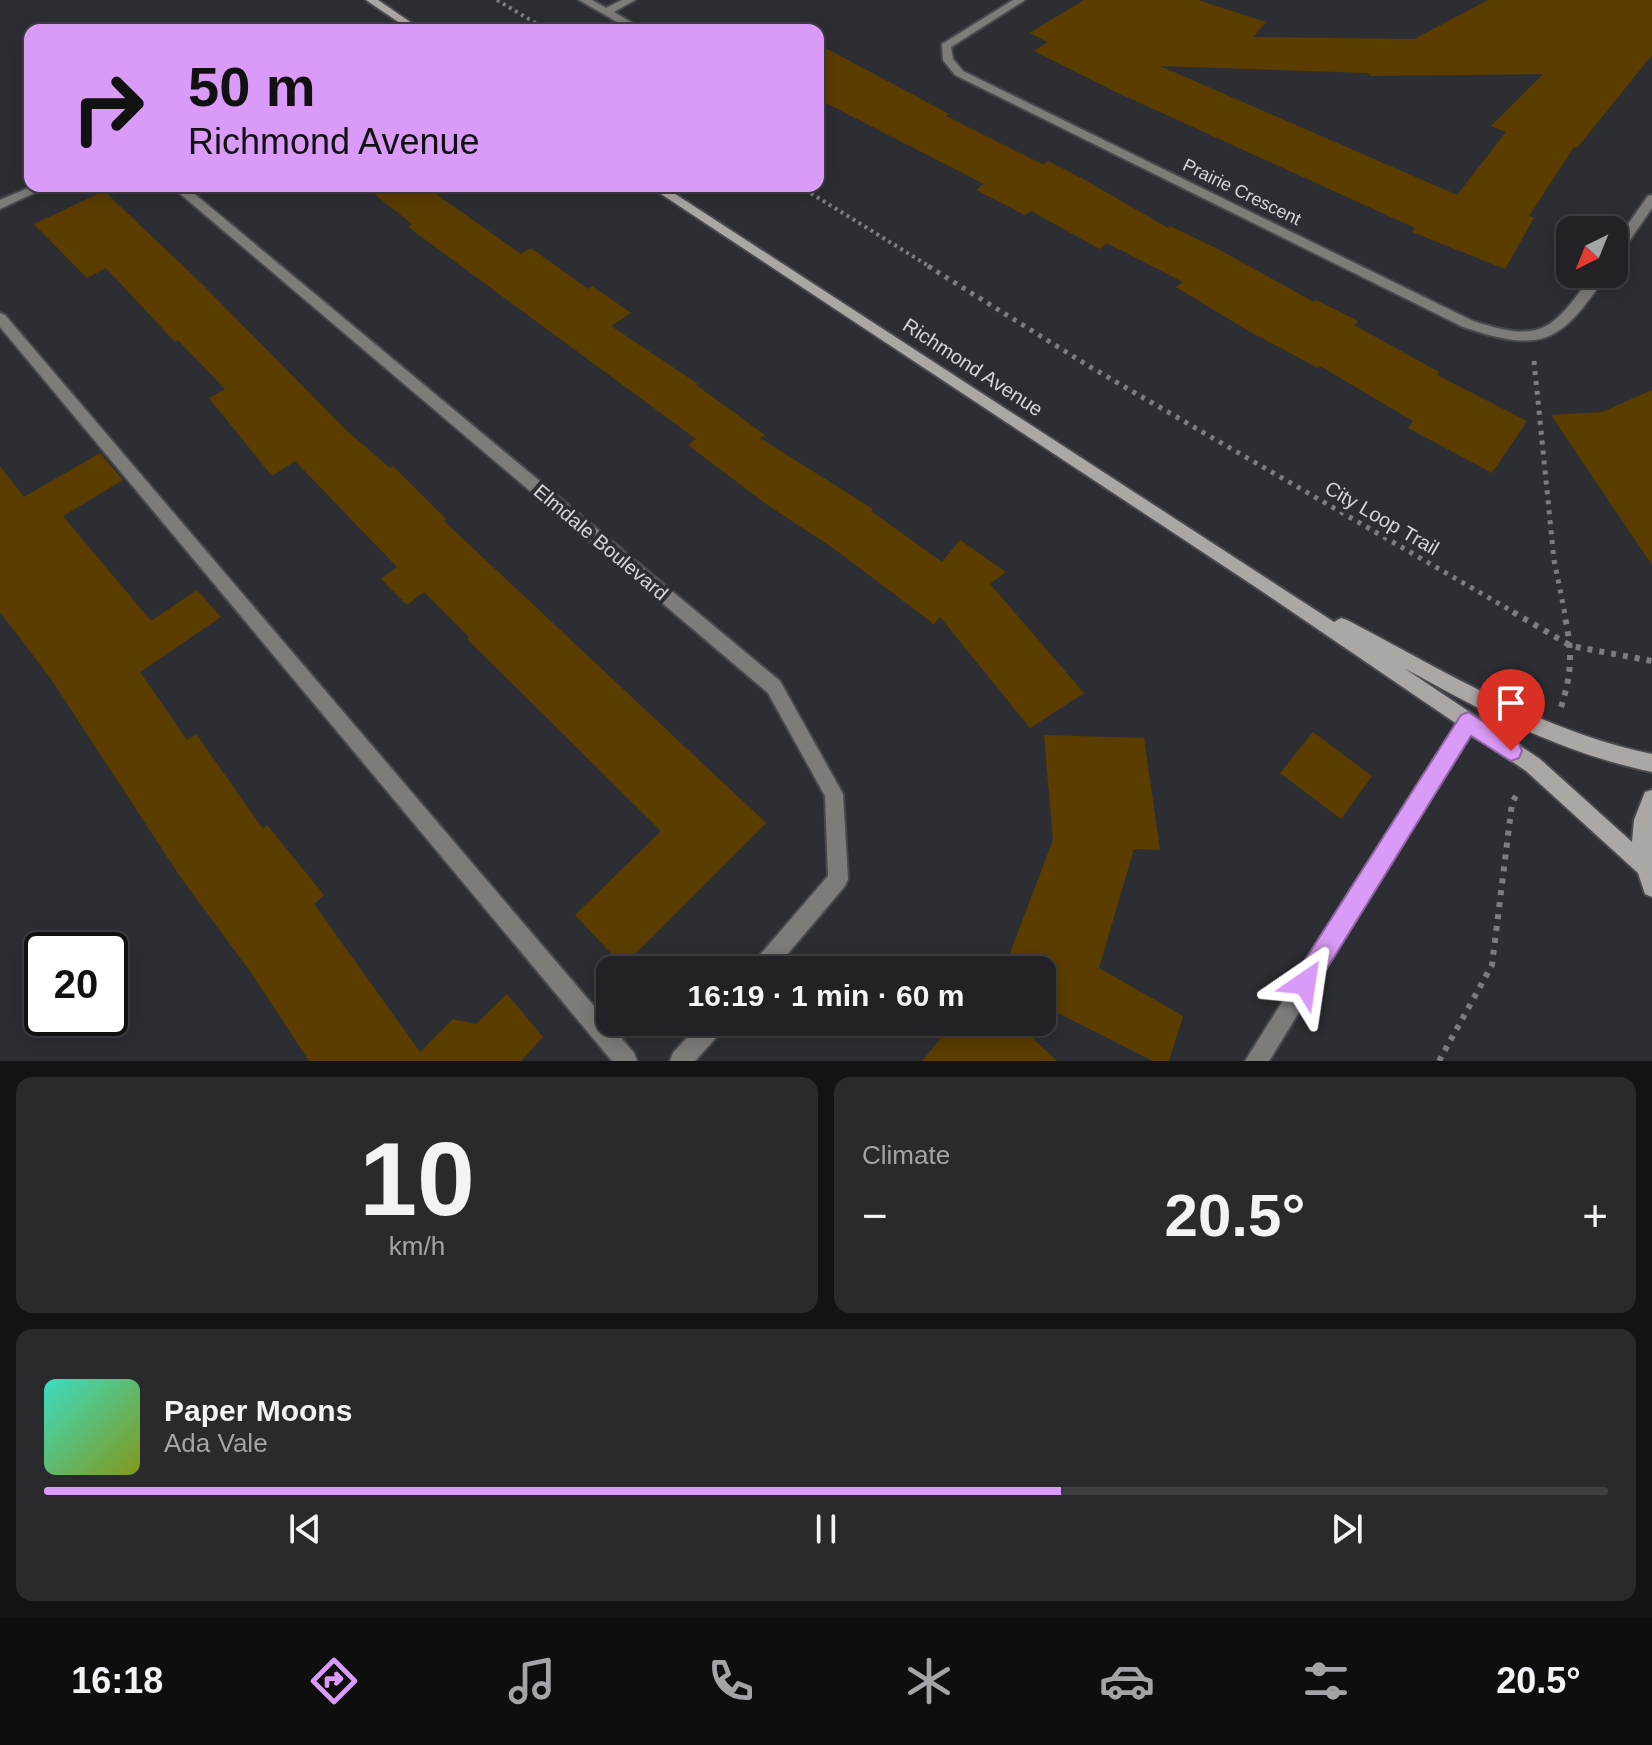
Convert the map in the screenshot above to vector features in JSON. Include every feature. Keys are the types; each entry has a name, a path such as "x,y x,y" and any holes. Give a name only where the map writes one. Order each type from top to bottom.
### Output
{"main road":[{"path":"371,0 408,24"},
{"name":"Richmond Avenue","path":"664,192 1266,585 1533,765 1644,866"},
{"name":"Richmond Avenue","path":"1266,585 1552,735 1619,759 1652,763"},
{"path":"1652,799 1641,831 1644,866 1652,887"}],"street":[{"path":"584,0 628,24"},
{"path":"606,12 630,0"},
{"name":"Prairie Crescent","path":"1020,0 946,46 948,60 959,73 1468,324 1498,335 1532,340"},
{"path":"0,205 29,192"},
{"name":"Elmdale Boulevard","path":"184,192 774,687 834,794 838,879 772,956"},
{"path":"1628,233 1652,199"},
{"path":"1532,340 1557,328 1589,288"},
{"path":"0,318 626,1061"},
{"path":"1256,1061 1468,722"},
{"path":"681,1061 703,1036"}],"path":[{"path":"497,0 537,24"},
{"name":"City Loop Trail","path":"809,192 1092,368 1571,646 1652,661"},
{"path":"1532,340 1554,560 1571,646 1571,677 1552,735"},
{"path":"1439,1061 1492,965 1512,803 1533,765"}],"building":[{"path":"1084,0 1198,0 1266,22 1253,37 1414,39 1488,0 1652,0 1652,55 1577,148 1574,147 1529,216 1534,218 1505,269 1412,232 1415,228 1116,92 1034,51 1048,42 1029,33","holes":["1160,66 1368,73 1370,76 1543,74 1491,126 1506,132 1457,195"]},
{"path":"824,47 949,114 946,116 1044,165 1048,161 1168,228 1170,226 1218,249 1314,302 1316,300 1358,321 1354,325 1439,372 1437,375 1527,421 1492,473 1408,428 1413,421 1320,366 1318,368 1245,329 1176,287 1183,282 1107,243 1100,249 1031,211 1025,215 976,190 984,184 824,102"},
{"path":"105,192 200,282 348,432 390,468 393,466 446,519 444,521 766,823 633,956 614,956 575,915 661,831 467,639 469,637 424,592 407,605 381,579 397,567 295,461 272,476 209,398 225,389 178,340 175,342 106,268 87,278 34,224"},
{"path":"372,192 433,192 521,254 531,248 588,289 592,286 631,313 611,326 698,384 765,435 760,438 873,509 871,511 942,562 960,540 1006,572 990,584 1084,693 1030,728 940,617 934,624 833,548 766,504 688,445 696,439 408,227 412,224"},
{"path":"1652,390 1652,565 1551,415 1602,412"},
{"path":"100,453 123,480 63,516 151,621 197,590 221,617 140,672 187,740 196,734 263,829 267,825 324,895 314,904 420,1052 453,1019 476,1024 507,994 543,1037 521,1061 309,1061 252,974 179,875 51,679 0,612 0,466 24,497"},
{"path":"1313,732 1372,776 1341,819 1280,773"},
{"path":"1044,735 1144,738 1160,850 1134,849 1099,968 1183,1016 1169,1061 1153,1061 1056,1012 1056,956 1016,956 1010,953 1053,840"},
{"path":"943,1036 1030,1036 1057,1061 922,1061"}],"route":[{"path":"1305,983 1468,722 1511,751"}]}
